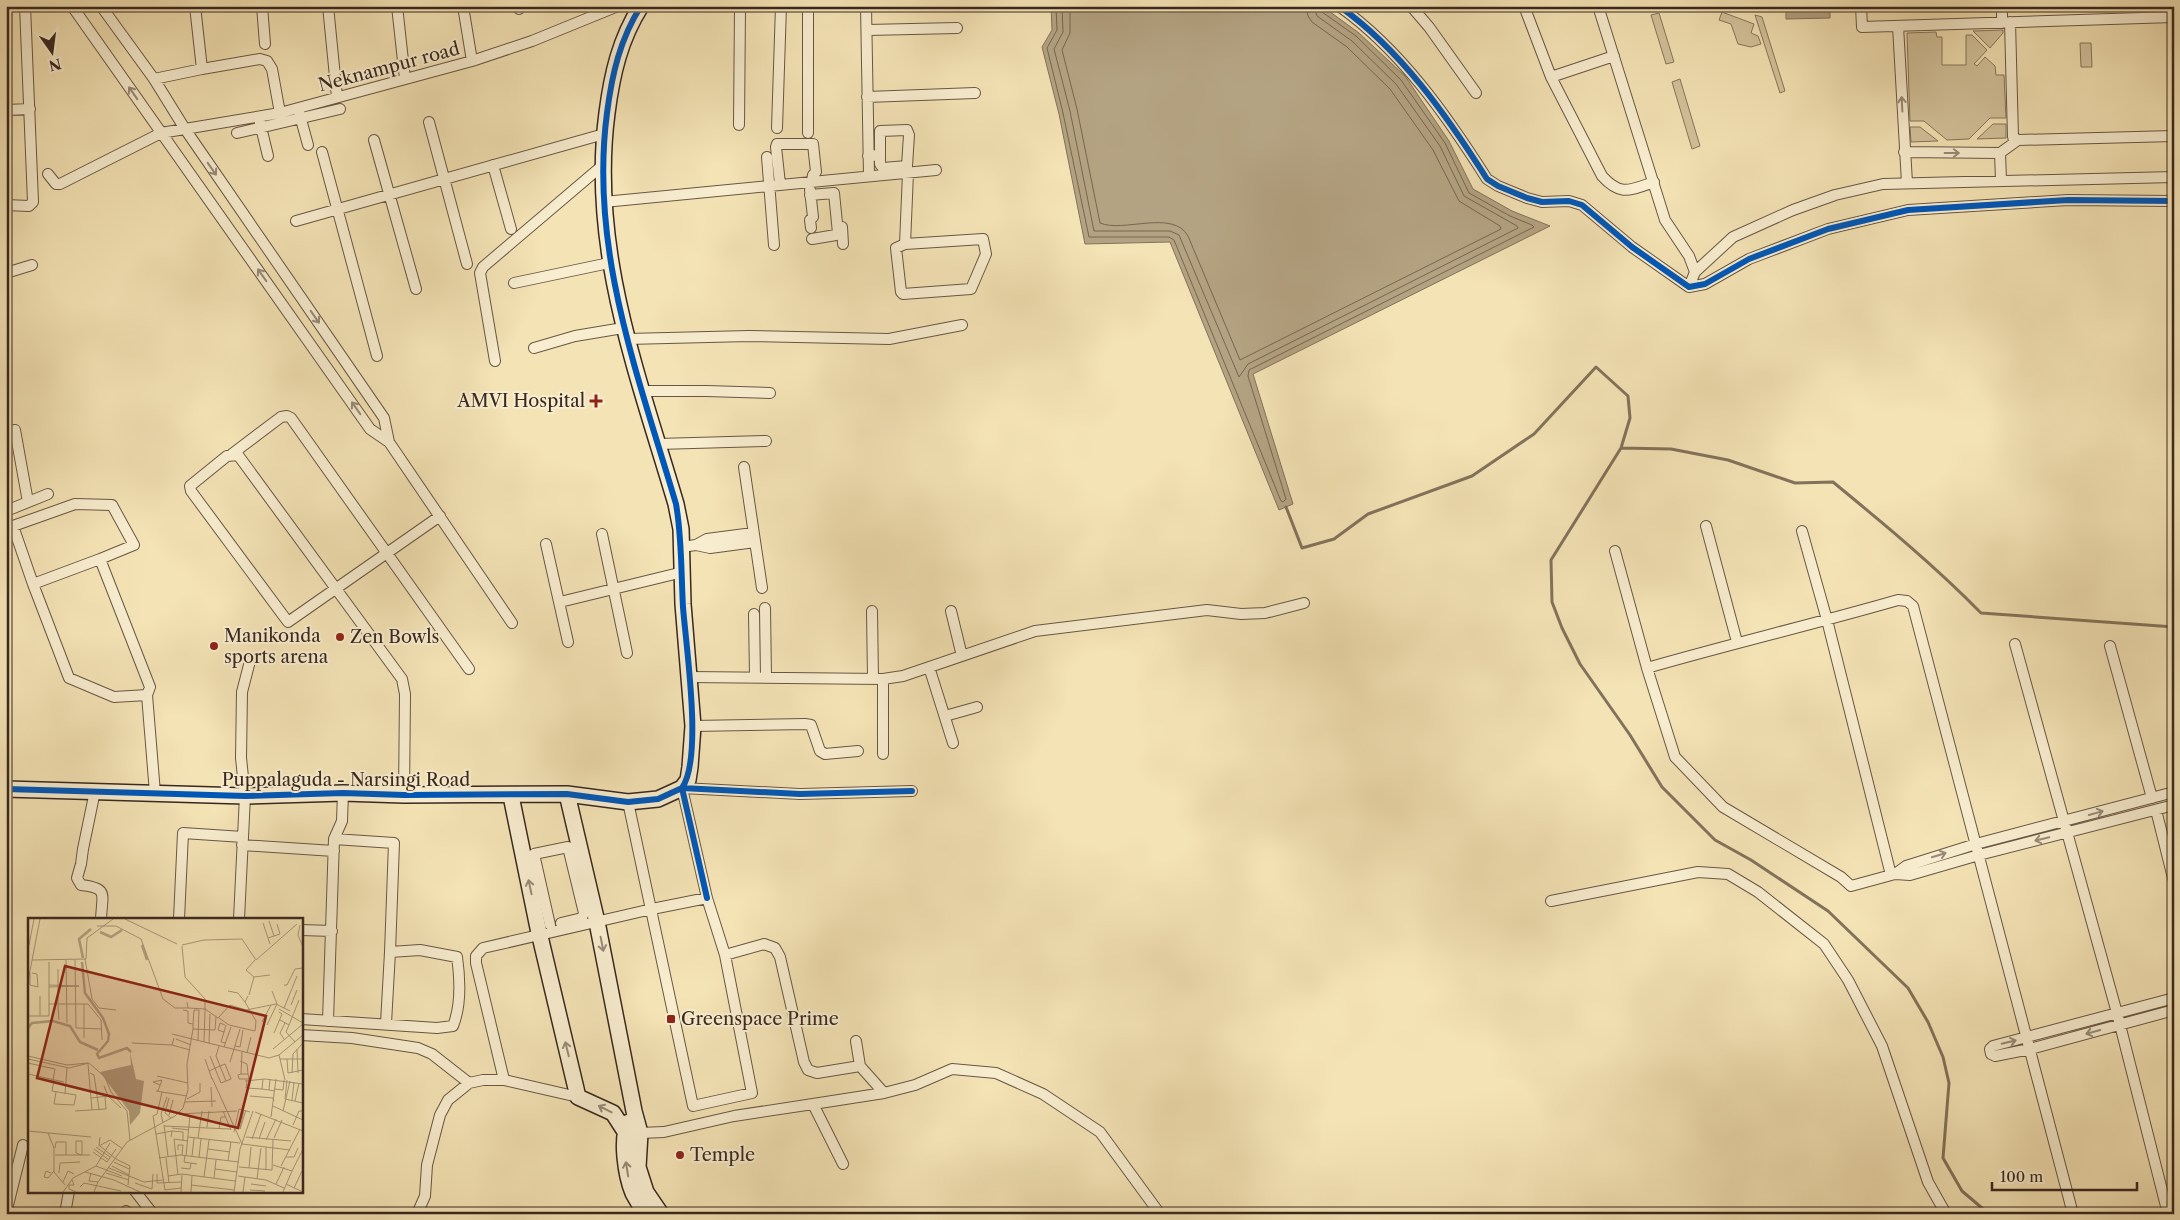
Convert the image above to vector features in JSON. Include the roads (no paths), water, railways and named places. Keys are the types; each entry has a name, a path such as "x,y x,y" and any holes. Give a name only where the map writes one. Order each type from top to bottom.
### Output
{"street":[{"path":"6,205 29,206 34,202 25,6"},
{"path":"72,6 370,428 390,442"},
{"path":"101,6 154,79 184,129 384,418 390,442 512,623"},
{"path":"195,6 202,69"},
{"path":"262,6 265,44"},
{"path":"328,6 337,97"},
{"path":"397,6 405,79"},
{"path":"463,6 472,61"},
{"name":"Neknampur road","path":"48,174 56,184 60,184 161,133 280,113 299,113 337,97 472,61 618,6"},
{"path":"628,802 693,1106 752,1093 725,955 707,898 682,788 688,780 693,726 683,572 689,546 681,529 676,504 625,333 609,262 604,202 604,134 614,67 623,40 641,6"},
{"path":"739,125 740,6"},
{"path":"777,128 781,6"},
{"path":"808,6 808,134"},
{"path":"866,6 868,175"},
{"path":"1338,6 1390,50 1410,72 1487,179 1498,186 1542,202 1569,200 1582,204 1632,246 1690,287 1705,284 1749,259 1828,229 1908,210 2068,200 2174,201"},
{"path":"1411,6 1429,27 1476,92"},
{"path":"1524,6 1551,77 1602,176 1613,187 1627,190 1654,182"},
{"path":"1598,6 1665,220 1689,256 1695,272"},
{"path":"1861,6 1862,27 2174,17"},
{"path":"2002,6 2006,22 2013,137 2018,140 2174,136"},
{"path":"1898,26 1907,183"},
{"path":"867,30 957,28"},
{"path":"1551,77 1614,56"},
{"path":"154,79 260,59 267,61 272,69 280,113"},
{"path":"868,96 975,93"},
{"path":"6,110 30,109"},
{"path":"237,133 262,127 299,113 340,109"},
{"path":"299,113 308,145"},
{"path":"259,117 268,156"},
{"path":"429,122 467,264"},
{"path":"907,130 909,135 907,166 883,168 880,164 880,155 880,131 907,130"},
{"path":"296,221 604,134"},
{"path":"374,140 416,289"},
{"path":"1904,152 2000,153 2018,140"},
{"path":"774,245 777,144 813,144 816,172 811,179 810,195 813,217 810,220 812,233 836,236 838,233 834,193 810,195"},
{"path":"322,152 377,356"},
{"path":"2000,153 2001,180"},
{"path":"868,156 880,155"},
{"path":"767,157 776,182"},
{"path":"493,165 511,229"},
{"path":"495,361 480,273 491,261 603,165"},
{"path":"604,202 776,182 936,170"},
{"path":"905,244 908,173"},
{"path":"1690,287 1695,272 1733,238 1793,210 1835,195 1883,184 2174,176"},
{"path":"840,178 843,244"},
{"path":"983,238 986,254 971,289 903,294 900,290 896,248 905,244 983,238"},
{"path":"514,283 609,262"},
{"path":"6,273 32,265"},
{"path":"534,348 574,336 625,333 889,339 962,325"},
{"path":"643,391 770,393"},
{"path":"440,516 388,552 335,588 288,622 191,492 190,486 227,456 281,417 287,416 388,552 469,669"},
{"path":"6,431 15,430 28,502"},
{"path":"658,444 766,441"},
{"path":"232,454 238,455 402,679 406,694 404,796"},
{"path":"744,468 762,588"},
{"path":"6,511 48,494"},
{"path":"33,584 134,545 112,505 76,504 13,526 33,584 69,678 114,697 147,695"},
{"path":"1706,526 1737,642"},
{"path":"1802,531 1893,875"},
{"path":"602,534 627,654"},
{"path":"689,546 707,539 754,537"},
{"path":"546,544 568,642"},
{"path":"1615,551 1647,668 1675,757 1723,807 1841,877 1851,886 1893,875 1910,876 1979,855 2174,805"},
{"path":"100,559 150,686 147,695 155,793"},
{"path":"560,602 683,572"},
{"path":"1647,668 1737,642 1898,600 1908,600 1913,606 2073,1214"},
{"path":"689,677 878,679 903,676 1035,631 1207,610 1241,614 1265,612 1304,604"},
{"path":"765,608 766,677"},
{"path":"872,611 883,754"},
{"path":"951,611 962,656"},
{"path":"754,614 755,677"},
{"path":"2015,644 2116,1013 2168,1214"},
{"path":"2110,646 2152,798"},
{"path":"239,918 246,796 241,758 242,692 250,660"},
{"path":"929,667 953,743"},
{"path":"945,716 977,707"},
{"path":"693,726 812,725 820,751 825,754 858,752"},
{"path":"682,788 800,794 912,791"},
{"name":"Puppalaguda - Narsingi Road","path":"6,789 246,796 343,794 511,796 567,794 628,802 658,799 682,788"},
{"path":"95,791 77,878 81,885 100,889 102,895 101,918"},
{"path":"1893,875 1906,866 1976,844 2174,792"},
{"path":"328,1021 334,840 342,821 343,794"},
{"path":"567,794 597,922 634,1112 640,1133 638,1167 646,1192 661,1214"},
{"path":"511,796 543,929 578,1097"},
{"path":"2156,810 2174,882"},
{"path":"179,918 183,833 334,851"},
{"path":"334,840 394,843 386,1023"},
{"path":"504,1080 478,973 476,956 483,948 582,918 584,913 568,847 534,854 543,929"},
{"path":"1551,901 1698,872 1728,874 1758,892 1824,944 1848,980 1882,1046 1928,1182 1946,1214"},
{"path":"543,929 597,922 652,908 707,898"},
{"path":"302,930 332,931"},
{"path":"725,955 764,944 775,948 780,957 804,1062 808,1070 818,1073 860,1066"},
{"path":"302,1019 386,1023 437,1028 452,1026 456,1019 458,992 459,973 457,957 420,950 390,952"},
{"path":"2174,998 1993,1046 1990,1049 1991,1054 1995,1056 2030,1049 2174,1010"},
{"path":"302,1035 352,1038 418,1048 432,1054 469,1083"},
{"path":"856,1041 860,1066 884,1093"},
{"path":"624,1130 640,1133 664,1132 734,1116 884,1093 915,1085 952,1069 996,1074 1043,1094 1100,1132 1160,1214"},
{"path":"417,1214 426,1196 427,1165 440,1115 448,1100 469,1083 483,1080 504,1080 578,1097 613,1113 624,1130 627,1171 633,1192 645,1214"},
{"path":"813,1104 844,1164"},
{"path":"624,1130 634,1112"},
{"path":"6,1213 23,1145"},
{"path":"65,1214 69,1192"},
{"path":"137,1192 153,1214"}],"water":[{"path":"1051,6 1322,6 1359,33 1405,76 1449,141 1473,189 1512,211 1550,226 1253,374 1293,504 1279,510 1170,242 1085,244 1059,114 1042,47 1052,30"},
{"path":"1786,6 1830,6 1830,18 1786,19"}],"waterway":[{"path":"1286,507 1302,548 1334,539 1368,514 1472,476 1534,434 1596,367 1628,396 1630,418 1621,448 1551,560 1552,602 1562,628 1580,664 1630,735 1662,787 1715,840 1751,860 1828,911 1908,988 1928,1022 1943,1057 1949,1083 1943,1158 1962,1191 1989,1214"},
{"path":"1621,448 1671,449 1728,460 1795,483 1833,482 1927,562 1981,613 2174,627"}],"place":[{"name":"AMVI Hospital","path":"596,401"},
{"name":"Zen Bowls","path":"340,637"},
{"name":"Manikonda sports arena","path":"214,646"},
{"name":"Greenspace Prime","path":"671,1019"},
{"name":"Temple","path":"680,1155"}]}
